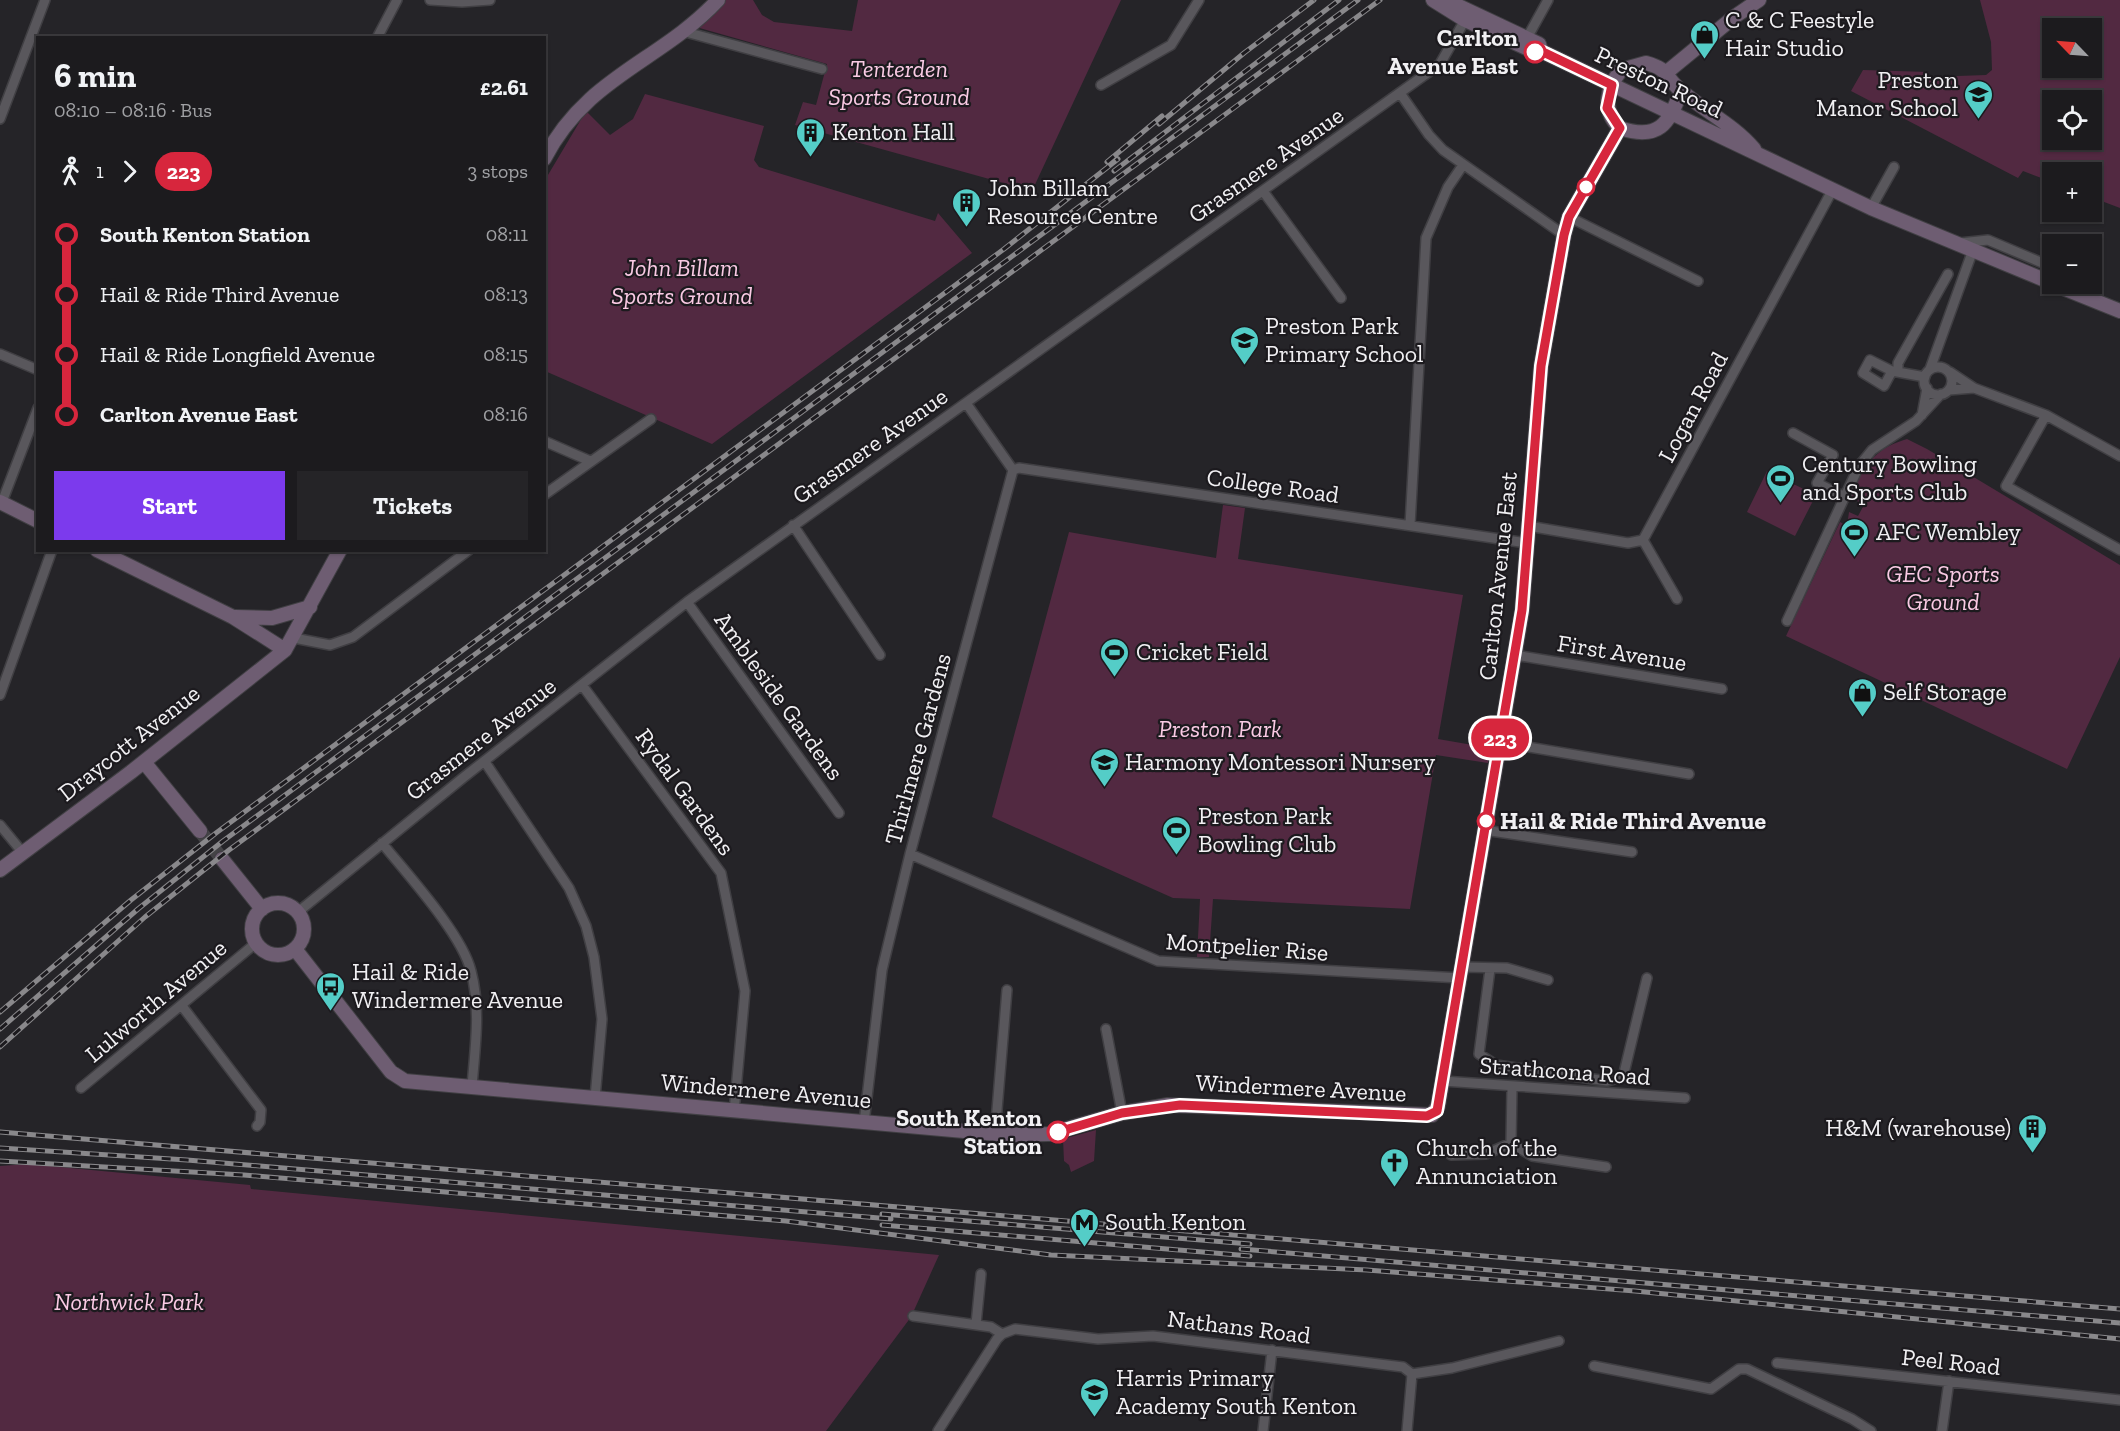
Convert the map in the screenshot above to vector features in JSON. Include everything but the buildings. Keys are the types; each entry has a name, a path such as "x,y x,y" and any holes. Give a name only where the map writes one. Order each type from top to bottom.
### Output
{"street":[{"path":"0,119 45,0"},
{"path":"378,36 397,0"},
{"path":"429,0 462,2 490,0"},
{"path":"546,156 571,118 599,89 682,31 718,0"},
{"path":"1101,85 1171,45 1199,0"},
{"path":"1527,38 1548,0"},
{"path":"1667,72 1734,17 1759,0"},
{"name":"Preston Road","path":"1437,2 1448,1 1527,38 1539,44 1541,51"},
{"name":"Preston Road","path":"1437,2 1444,9 1465,20 1535,52 1541,51 1871,208 2042,279"},
{"name":"Grasmere Avenue","path":"298,912 687,602 1443,61 1465,20"},
{"path":"682,31 822,69"},
{"path":"1646,63 1667,72 1681,90 1663,127 1641,133 1620,128 1607,108 1612,85 1621,69 1634,64 1646,63"},
{"name":"Preston Road","path":"1681,90 1742,135 1757,153"},
{"path":"1400,93 1429,135 1443,150 1564,235"},
{"name":"Carlton Avenue East","path":"1437,1111 1522,610 1541,366 1564,235 1569,217 1620,128"},
{"path":"1410,525 1426,238 1448,187 1463,165"},
{"path":"1871,208 1894,166"},
{"name":"Logan Road","path":"1643,540 1833,189"},
{"path":"1263,191 1341,298"},
{"path":"1569,217 1698,281"},
{"path":"1958,244 1988,240 2042,263"},
{"path":"1922,415 1927,373 1973,250"},
{"path":"1948,274 1895,370 1927,373 1937,367 1947,370 1974,388 2046,415 2120,456"},
{"name":"Preston Road","path":"2084,294 2120,310"},
{"path":"1786,621 1859,466 1872,450 1922,415 1952,382 1938,347"},
{"path":"0,354 36,369"},
{"path":"1927,388 1932,393 1974,388"},
{"path":"966,403 1013,470"},
{"path":"36,413 1,502 36,520"},
{"path":"2046,415 2006,486 2120,550"},
{"path":"546,494 651,419"},
{"path":"1793,433 1833,455 1817,483 1845,497"},
{"path":"546,442 590,461"},
{"name":"College Road","path":"1013,470 1019,468 1527,543"},
{"name":"Thirlmere Gardens","path":"864,1123 882,970 910,854 1013,470"},
{"path":"793,525 880,655"},
{"path":"1528,526 1628,543 1643,540 1677,599"},
{"path":"0,695 51,552"},
{"path":"101,552 233,617 285,650"},
{"name":"Draycott Avenue","path":"0,870 144,762 285,650 294,638 339,552"},
{"path":"294,638 330,645 352,637 466,552"},
{"name":"Ambleside Gardens","path":"687,602 839,813"},
{"path":"233,617 272,618 310,607"},
{"name":"First Avenue","path":"1515,655 1722,689"},
{"name":"Rydal Gardens","path":"582,685 721,873 746,991 734,1112"},
{"path":"1499,742 1689,774"},
{"path":"144,762 200,831"},
{"path":"485,762 569,888 586,926 594,957 602,1019 595,1098"},
{"path":"0,825 23,853"},
{"path":"1484,830 1632,852"},
{"path":"382,843 436,910 471,969 477,1011 472,1086"},
{"name":"Montpelier Rise","path":"910,854 1158,961 1461,973 1507,968 1548,980"},
{"path":"222,859 262,909"},
{"path":"279,903 288,905 298,912 304,929 303,938 295,949 278,955 269,954 256,943 252,928 262,909 279,903"},
{"name":"Lulworth Avenue","path":"81,1088 256,943"},
{"name":"Windermere Avenue","path":"295,949 391,1072 405,1081 995,1134 1049,1134 1122,1113 1192,1104 1427,1116 1437,1111"},
{"path":"1490,969 1479,1054 1496,1065 1607,1081 1623,1077 1647,978"},
{"path":"995,1134 1007,990"},
{"path":"182,1006 261,1110 260,1122 256,1126"},
{"path":"1106,1029 1122,1113"},
{"name":"Strathcona Road","path":"1443,1081 1512,1088 1685,1098"},
{"path":"1511,1143 1512,1088"},
{"path":"1451,1155 1486,1154 1511,1143"},
{"path":"1511,1143 1532,1156 1606,1167"},
{"path":"976,1324 981,1274"},
{"name":"Nathans Road","path":"913,1317 976,1324 991,1327 1002,1334 1015,1329 1098,1339 1153,1336 1403,1367 1412,1374 1452,1368 1559,1341"},
{"path":"938,1431 1002,1334"},
{"path":"1263,1431 1272,1350"},
{"name":"Peel Road","path":"1777,1364 2120,1400"},
{"path":"1594,1366 1712,1389 1739,1369 1747,1369 1852,1419 1871,1431"},
{"path":"1407,1431 1412,1374"},
{"path":"1942,1431 1949,1381"}],"green space":[{"name":"Tenterden Sports Ground","path":"724,0 753,0 762,15 774,22 852,31 858,0 1121,0 1032,191 795,125 803,102 816,105 827,64 696,27"},
{"name":"Preston Manor School","path":"1980,0 2120,0 2120,208 2102,201 2102,162 2042,162 2042,178 2023,171 2018,178 1851,91 1863,70 1929,72 1929,77 1986,75 1992,70 1991,42"},
{"name":"John Billam Sports Ground","path":"645,94 764,126 754,160 759,167 935,221 938,213 972,253 712,444 546,371 546,178 586,111 610,135 633,119"},
{"name":"GEC Sports Ground","path":"1907,439 2120,565 2120,657 2067,769 1786,636 1840,522 1847,526 1849,512 1858,516 1864,505 1852,498 1852,491 1859,476 1870,461 1883,450"},
{"name":"Century Bowling and Sports Club","path":"1767,471 1816,495 1795,536 1747,512"},
{"name":"Preston Park","path":"1223,505 1245,508 1238,559 1463,595 1438,739 1490,748 1488,763 1436,755 1410,909 1213,899 1209,957 1197,957 1200,899 1173,898 992,817 1069,532 1216,558"},
{"path":"1096,1130 1094,1161 1071,1172 1069,1165 1064,1161 1063,1139"},
{"name":"Northwick Park","path":"28,1164 250,1185 251,1189 939,1255 911,1317 826,1431 0,1431 0,1166"}],"tunnel":[{"path":"200,831 222,859"}],"railway":[{"path":"1159,124 1244,53 1314,0"},
{"path":"1114,171 1339,0"},
{"path":"0,1029 138,909 223,841 1358,0"},
{"path":"0,1047 145,917 229,850 1380,0"},
{"path":"1107,162 1162,116"},
{"path":"0,1012 131,900 216,833 1004,249 1118,159"},
{"path":"0,1132 2120,1309"},
{"path":"0,1148 187,1160 891,1219"},
{"path":"0,1161 244,1175 786,1221 1051,1255 1367,1270 1635,1291 2120,1339"},
{"path":"882,1214 1250,1244"},
{"path":"882,1225 1250,1256"},
{"path":"1241,1249 2120,1323"}],"bus line":[{"name":"223","path":"1058,1132 1122,1113 1168,1105 1192,1104 1427,1116 1437,1111 1522,610 1541,366 1564,235 1569,217 1620,128 1607,108 1607,99 1612,85 1541,51 1535,52"}],"place":[{"name":"Carlton Avenue East","path":"1535,52"},
{"name":"C & C Feestyle Hair Studio","path":"1704,60"},
{"name":"Preston Manor School","path":"1979,120"},
{"name":"Kenton Hall","path":"811,158"},
{"name":"John Billam Resource Centre","path":"966,228"},
{"name":"Preston Park Primary School","path":"1244,366"},
{"name":"Century Bowling and Sports Club","path":"1781,504"},
{"name":"AFC Wembley","path":"1855,558"},
{"name":"Cricket Field","path":"1115,678"},
{"name":"Self Storage","path":"1862,718"},
{"name":"Harmony Montessori Nursery","path":"1104,788"},
{"name":"Hail & Ride Third Avenue","path":"1486,821"},
{"name":"Preston Park Bowling Club","path":"1177,856"},
{"name":"Hail & Ride Windermere Avenue","path":"331,1012"},
{"name":"South Kenton Station","path":"1058,1132"},
{"name":"H&M (warehouse)","path":"2032,1154"},
{"name":"Church of the Annunciation","path":"1395,1188"},
{"name":"South Kenton","path":"1084,1248"},
{"name":"Harris Primary Academy South Kenton","path":"1095,1418"}]}
